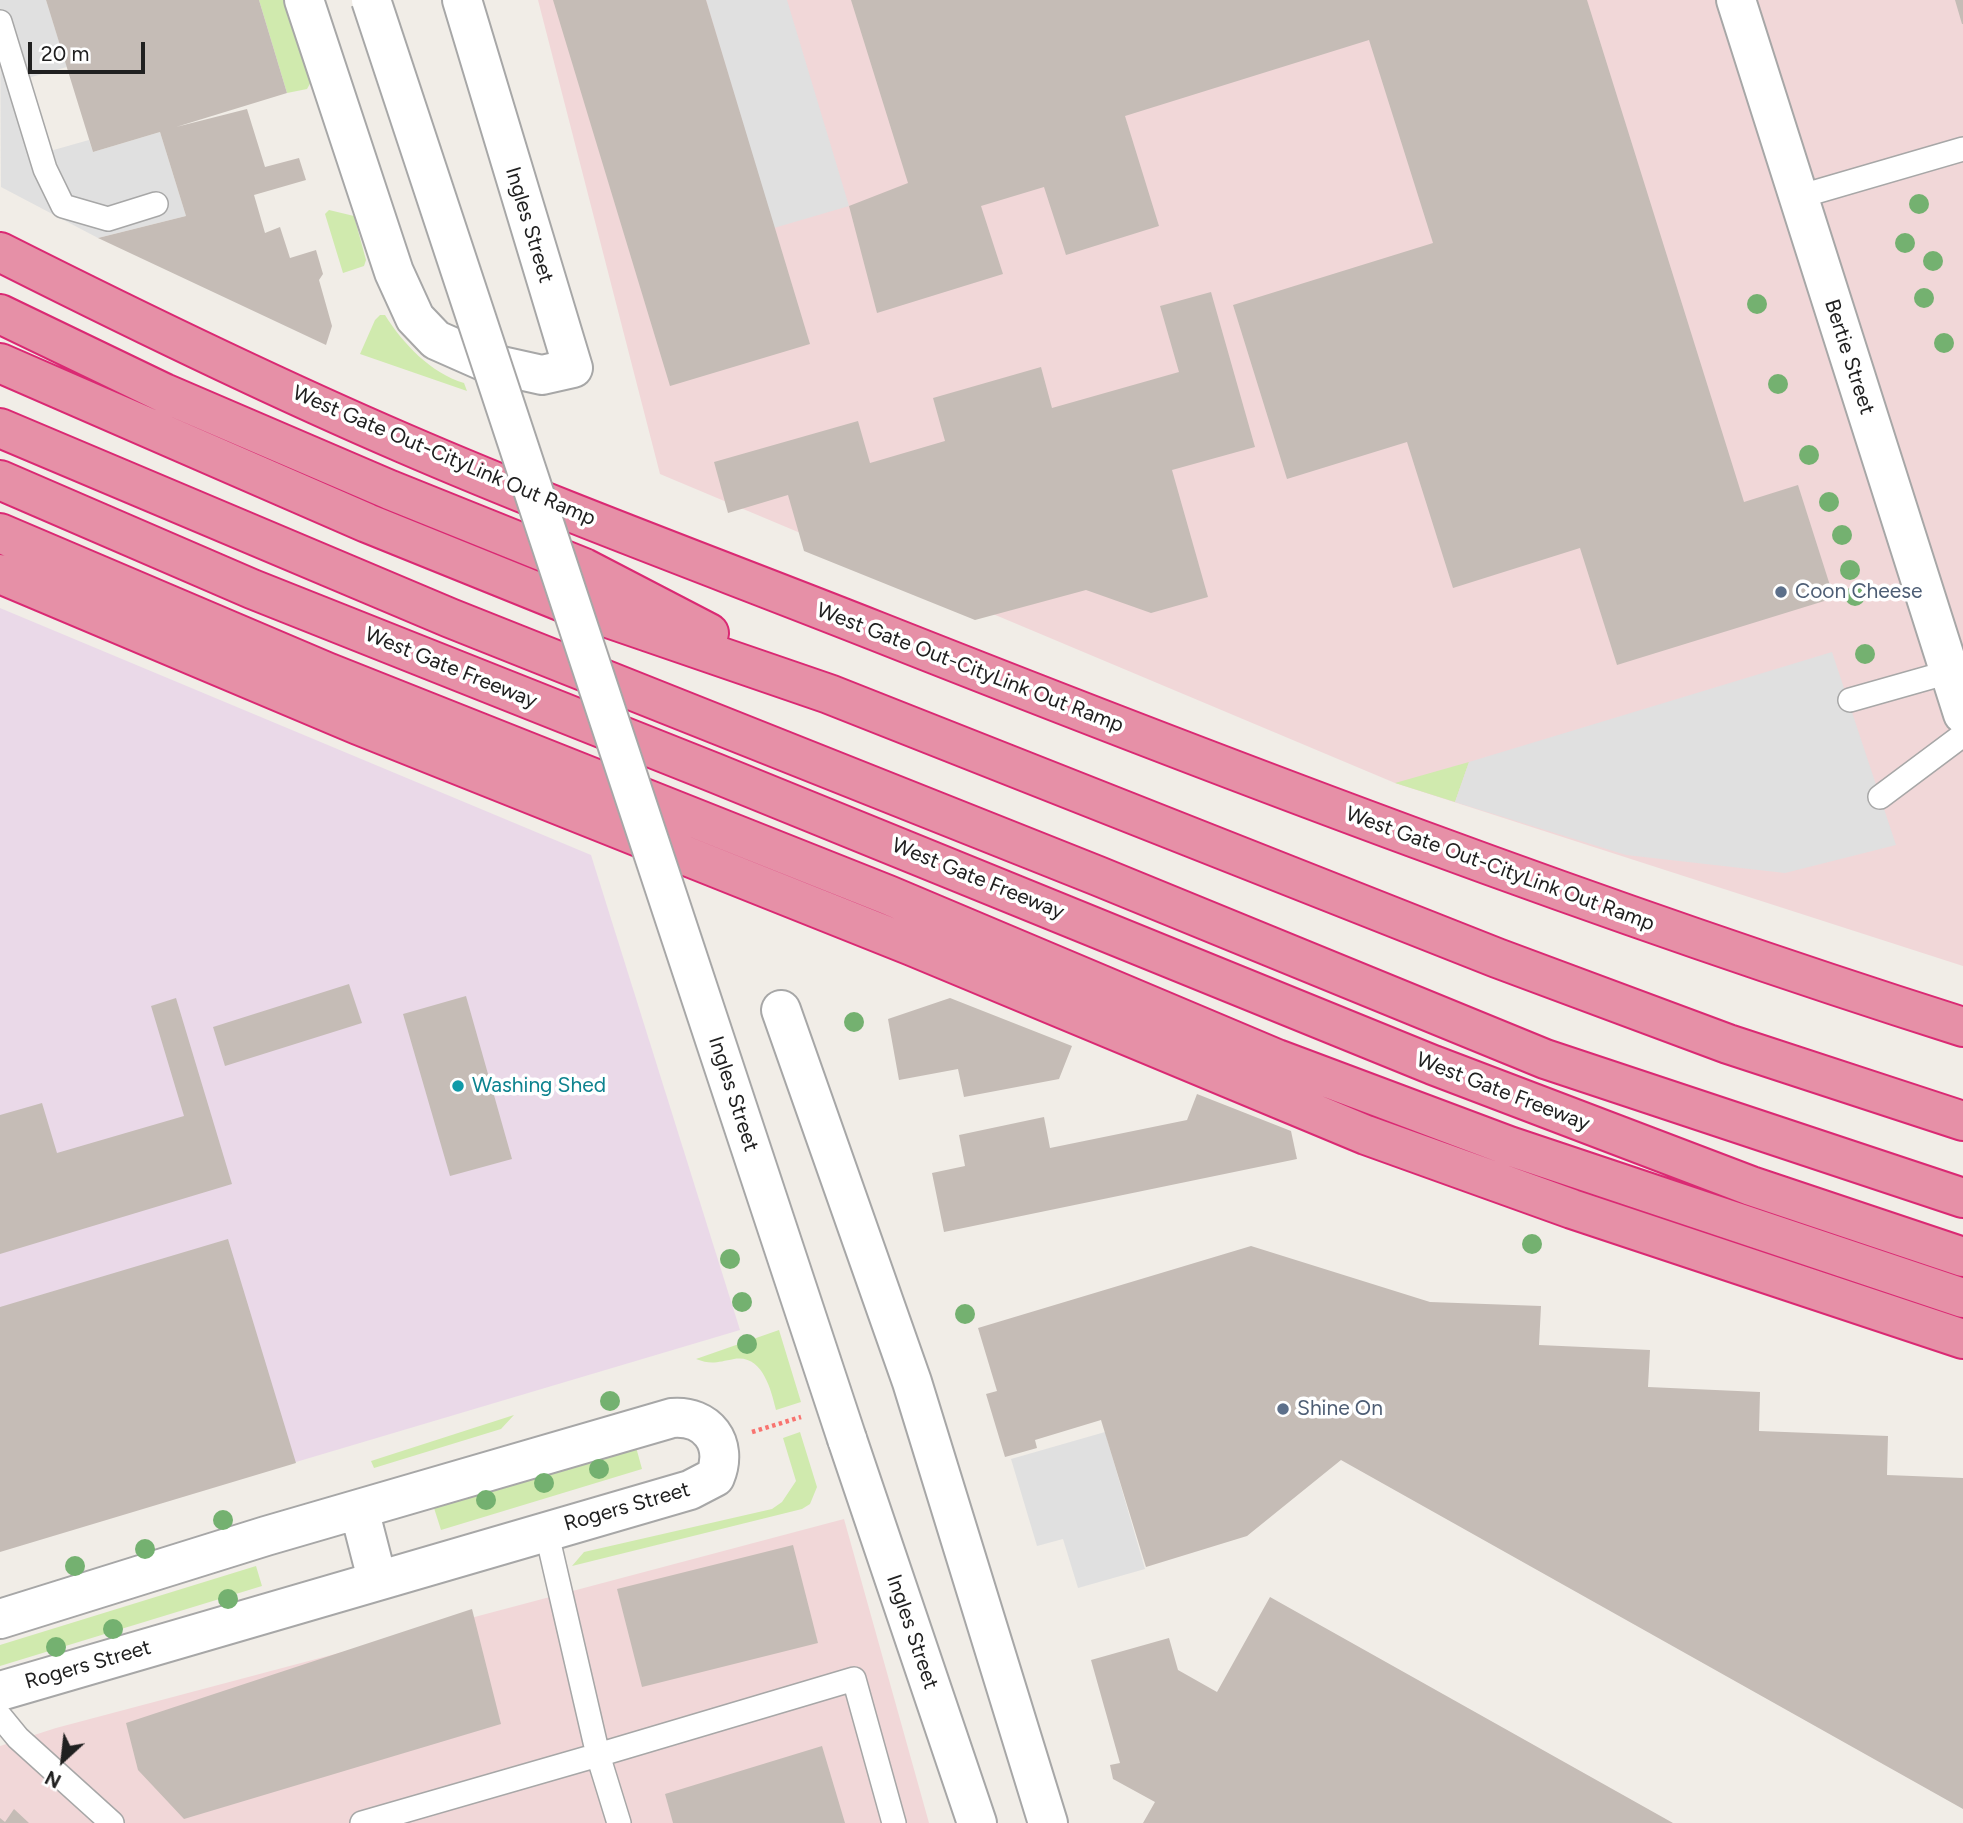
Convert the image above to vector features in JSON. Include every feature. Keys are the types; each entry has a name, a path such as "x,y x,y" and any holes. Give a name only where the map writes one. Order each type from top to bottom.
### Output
{"highway":[{"name":"West Gate Out-CityLink Out Ramp","path":"0,252 160,333 405,444 996,678 1341,812 1653,925 1963,1027"},
{"path":"0,314 189,404 390,490 584,568 829,694"},
{"path":"0,362 367,523 570,605 829,694 1497,958 1728,1044 1963,1121"},
{"path":"0,428 450,618 1098,876 1545,1059 1963,1198"},
{"name":"West Gate Freeway","path":"0,480 252,589 754,788 1433,1065 1751,1186 1963,1257"},
{"path":"0,533 329,673 888,895 1289,1064 1509,1146 1963,1298"},
{"path":"0,574 358,725 912,946 1366,1135 1572,1209 1963,1339"}],"street":[{"name":"Ingles Street","path":"304,0 394,272 415,318 436,340 488,363 529,374 565,372 573,368 462,0"},
{"name":"Ingles Street","path":"371,0 847,1439 977,1823"},
{"name":"Bertie Street","path":"1736,0 1963,714"},
{"path":"780,1010 912,1382 1048,1823"},
{"name":"Rogers Street","path":"0,1619 359,1509 672,1418 695,1419 711,1430 719,1449 720,1462 715,1477 705,1485 0,1690"},
{"path":"359,1509 377,1579"}],"lane":[{"path":"0,22 45,169 63,206 108,219 156,204"},
{"path":"1798,197 1963,149"},
{"path":"1850,700 1949,672"},
{"path":"1880,796 1963,735"},
{"path":"546,1530 597,1755 619,1823"},
{"path":"362,1823 854,1679 894,1823"},
{"path":"0,1716 18,1738 112,1823"}],"shaded area":[{"path":"0,0 46,0 67,67 28,78 50,151 89,140 93,152 160,132 186,216 98,238 1,187"},
{"path":"538,0 1963,0 1963,966 1395,783 660,474"},
{"path":"706,0 787,0 849,206 774,228"},
{"path":"0,608 591,855 740,1330 0,1550"},
{"path":"1832,652 1896,845 1785,873 1626,855 1455,802 1469,762"},
{"path":"1105,1432 1145,1569 1078,1588 1063,1539 1037,1546 1011,1459"},
{"path":"844,1519 929,1823 0,1823 0,1746 56,1728"}],"green space":[{"path":"259,0 286,0 311,82 307,89 287,93"},
{"path":"329,210 354,216 366,260 364,266 343,273 325,214"},
{"path":"380,315 385,315 400,336 429,365 464,383 467,391 360,354 375,320"},
{"path":"1469,762 1455,802 1395,783"},
{"path":"779,1330 801,1402 776,1410 764,1375 752,1362 744,1359 710,1362 696,1359"},
{"path":"514,1415 501,1429 374,1468 371,1461"},
{"path":"800,1432 817,1487 810,1504 802,1509 572,1566 584,1552 772,1509 782,1502 796,1481 783,1438"},
{"path":"636,1447 642,1469 441,1530 434,1508"},
{"path":"256,1566 262,1586 0,1666 0,1645"}],"building":[{"path":"46,0 259,0 287,93 176,127 247,109 265,167 299,158 306,180 254,195 265,233 280,227 290,258 316,250 323,274 319,280 332,326 326,345 98,238 186,216 160,132 93,152"},
{"path":"553,0 706,0 810,344 670,386"},
{"path":"851,0 1587,0 1744,502 1798,485 1834,598 1617,665 1580,548 1453,588 1407,442 1287,479 1233,305 1433,243 1369,40 1125,116 1159,226 1066,255 1044,187 981,206 1003,274 877,313 849,206 908,183"},
{"path":"1955,0 1963,0 1963,24 1962,24"},
{"path":"1211,292 1255,447 1172,470 1208,597 1151,613 1086,590 975,620 804,551 788,495 728,513 714,462 858,421 870,463 945,441 933,398 1041,367 1052,408 1179,372 1160,306"},
{"path":"349,984 362,1023 225,1066 213,1027"},
{"name":"Washing Shed","path":"466,996 512,1159 450,1176 403,1014"},
{"path":"176,998 232,1184 0,1254 0,1115 42,1103 57,1153 184,1116 151,1006"},
{"path":"950,998 1072,1046 1059,1079 964,1097 958,1069 899,1080 888,1019"},
{"path":"1197,1094 1291,1131 1297,1159 944,1232 932,1173 965,1166 959,1135 1044,1117 1050,1148 1187,1120"},
{"path":"228,1239 296,1463 0,1552 0,1307"},
{"path":"1251,1246 1430,1302 1541,1306 1539,1345 1650,1350 1648,1387 1760,1392 1759,1431 1888,1436 1887,1475 1963,1478 1963,1809 1341,1460 1247,1536 1146,1567 1101,1420 1035,1440 1037,1448 1005,1457 986,1394 997,1391 978,1328"},
{"path":"793,1545 818,1643 642,1687 617,1589"},
{"path":"1270,1597 1673,1823 1143,1823 1155,1802 1113,1779 1110,1765 1120,1763 1091,1660 1169,1638 1178,1670 1217,1692"},
{"path":"472,1609 501,1724 184,1819 138,1770 126,1723"},
{"path":"822,1746 845,1823 673,1823 665,1794"},
{"path":"14,1809 29,1823 0,1823 0,1818 5,1822"}],"place":[{"name":"Coon Cheese","path":"1781,592"},
{"name":"Washing Shed","path":"458,1086"},
{"name":"Shine On","path":"1283,1409"}]}
